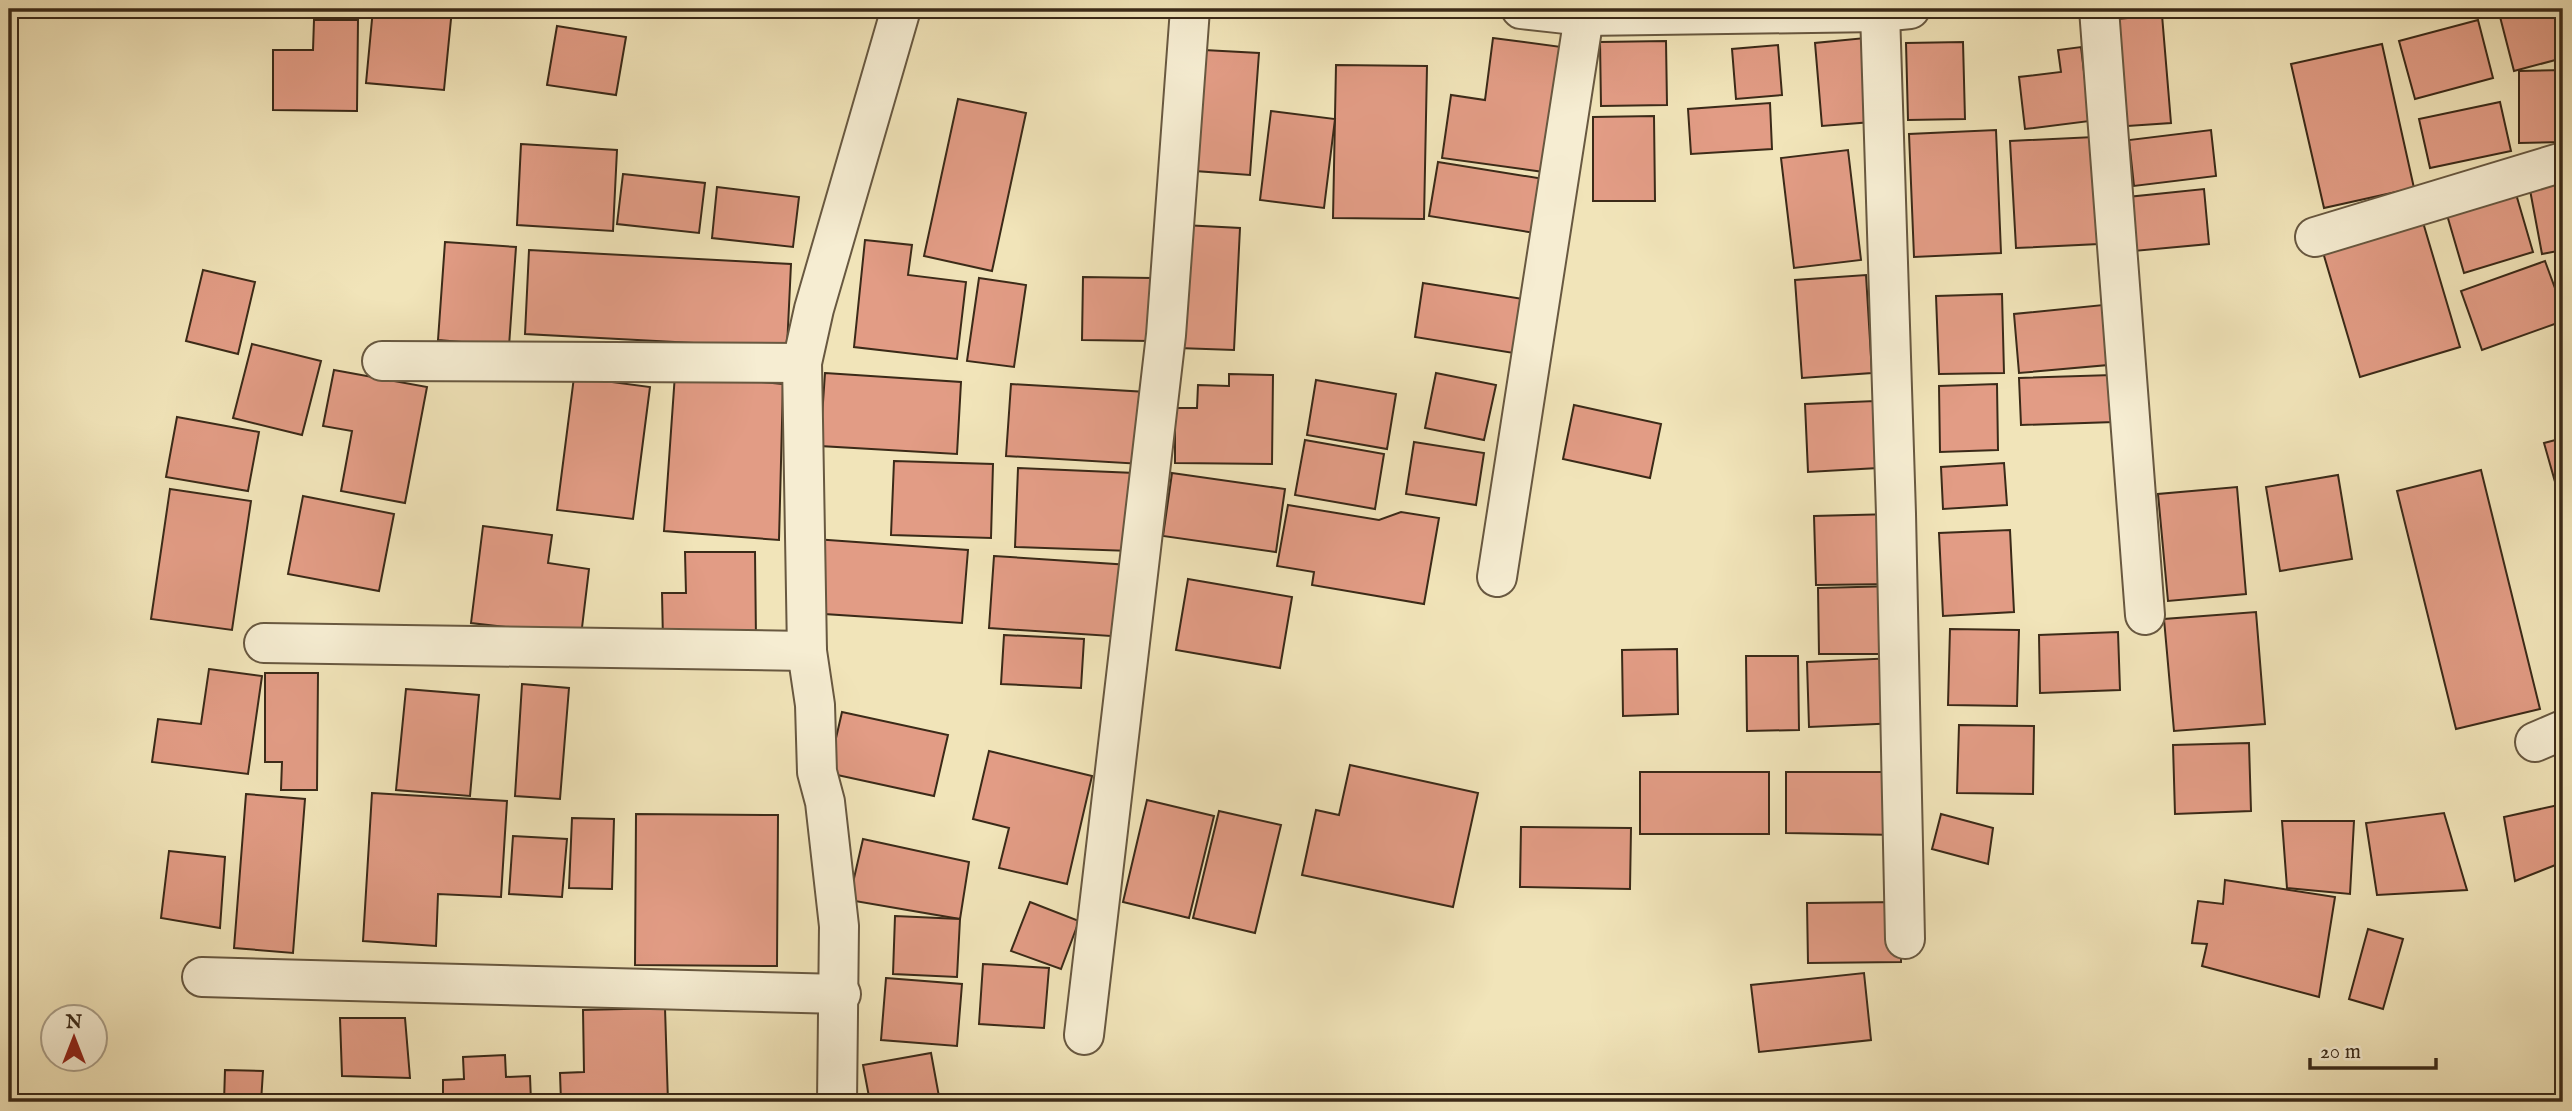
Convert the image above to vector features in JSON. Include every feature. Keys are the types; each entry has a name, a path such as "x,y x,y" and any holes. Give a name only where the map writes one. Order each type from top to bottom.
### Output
{"street":[{"path":"837,1102 841,994 839,926 825,802 817,772 815,705 807,651 802,363 814,309 901,9"},
{"path":"1084,1035 1166,335 1190,9"},
{"path":"1521,9 1584,16 1895,10 1896,514 1905,939"},
{"path":"2099,9 2146,615"},
{"path":"1497,577 1584,16"},
{"path":"2315,237 2563,162"},
{"path":"382,361 802,363"},
{"path":"264,643 807,651"},
{"path":"202,977 841,994"}],"building":[{"path":"373,9 452,9 444,90 366,83"},
{"path":"2498,9 2563,9 2563,58 2514,71"},
{"path":"2162,15 2171,123 2113,127 2105,20"},
{"path":"314,20 358,20 357,111 273,110 273,50 313,50"},
{"path":"2478,20 2493,78 2415,99 2399,41"},
{"path":"557,26 626,37 616,95 547,85"},
{"path":"1493,38 1569,48 1551,173 1442,158 1451,95 1485,100"},
{"path":"1865,38 1872,122 1822,126 1815,43"},
{"path":"1666,41 1667,105 1601,106 1600,42"},
{"path":"1963,42 1965,119 1908,120 1906,43"},
{"path":"2382,44 2414,188 2324,208 2291,64"},
{"path":"1778,45 1782,95 1736,99 1732,49"},
{"path":"2081,47 2090,121 2025,129 2019,77 2061,72 2058,50"},
{"path":"1204,50 1259,53 1250,175 1195,171"},
{"path":"1336,65 1427,66 1424,219 1333,218"},
{"path":"2563,70 2563,142 2519,143 2519,71"},
{"path":"958,99 1026,113 992,271 924,256"},
{"path":"2500,102 2511,151 2430,168 2419,119"},
{"path":"1770,103 1772,149 1691,154 1688,109"},
{"path":"1271,111 1335,119 1324,208 1260,200"},
{"path":"1654,116 1655,201 1593,201 1593,117"},
{"path":"1996,130 2001,253 1914,257 1909,134"},
{"path":"2211,130 2216,176 2134,186 2129,140"},
{"path":"2094,137 2099,244 2016,248 2010,141"},
{"path":"521,144 617,150 613,231 517,225"},
{"path":"1848,150 1861,260 1794,268 1781,158"},
{"path":"1438,162 1550,180 1541,234 1429,216"},
{"path":"623,174 705,183 699,233 617,224"},
{"path":"2563,183 2563,250 2542,254 2530,190"},
{"path":"717,187 799,197 793,247 712,238"},
{"path":"2204,189 2209,244 2123,252 2118,198"},
{"path":"2516,194 2533,252 2464,273 2447,215"},
{"path":"2422,219 2460,347 2360,377 2322,249"},
{"path":"1183,225 1240,228 1234,350 1178,348"},
{"path":"865,240 912,245 908,275 966,282 957,359 854,347"},
{"path":"445,242 516,247 509,346 438,340"},
{"path":"529,250 791,264 787,348 525,334"},
{"path":"2545,261 2563,310 2563,321 2482,350 2461,291"},
{"path":"203,270 255,282 238,354 186,341"},
{"path":"1866,275 1872,373 1802,378 1795,280"},
{"path":"1083,277 1152,278 1151,341 1082,340"},
{"path":"979,278 1026,285 1014,367 967,361"},
{"path":"1423,283 1535,301 1526,355 1415,337"},
{"path":"2002,294 2004,373 1939,374 1936,296"},
{"path":"2103,305 2108,365 2019,373 2014,314"},
{"path":"252,344 321,361 302,435 233,418"},
{"path":"334,370 427,387 405,503 341,491 352,431 323,426"},
{"path":"825,373 961,382 957,454 820,446"},
{"path":"1436,373 1496,385 1484,440 1425,428"},
{"path":"675,374 783,384 779,540 664,531"},
{"path":"1229,374 1273,375 1272,464 1175,463 1175,408 1197,408 1198,385 1229,386"},
{"path":"2112,375 2114,422 2021,425 2019,378"},
{"path":"574,377 650,387 633,519 557,510"},
{"path":"1316,380 1396,394 1387,449 1307,435"},
{"path":"1011,384 1147,392 1142,464 1006,456"},
{"path":"1997,384 1998,450 1940,452 1939,386"},
{"path":"1875,401 1878,468 1808,472 1805,404"},
{"path":"1574,405 1661,424 1650,478 1563,459"},
{"path":"177,417 259,432 248,491 166,477"},
{"path":"2563,438 2563,510 2544,443"},
{"path":"1305,440 1384,454 1375,509 1295,495"},
{"path":"1414,442 1484,453 1476,505 1406,494"},
{"path":"894,461 993,464 991,538 891,535"},
{"path":"2004,463 2007,505 1943,509 1941,467"},
{"path":"1018,468 1135,473 1131,551 1015,547"},
{"path":"2481,470 2540,709 2456,729 2397,491"},
{"path":"1172,473 1285,489 1276,552 1163,536"},
{"path":"2338,475 2352,559 2280,571 2266,487"},
{"path":"2237,487 2246,594 2168,601 2158,494"},
{"path":"170,489 251,501 232,630 151,619"},
{"path":"303,496 394,514 379,591 288,574"},
{"path":"1288,505 1379,520 1401,512 1439,518 1424,604 1312,585 1314,572 1277,566"},
{"path":"1894,514 1896,584 1816,585 1814,516"},
{"path":"483,526 552,535 548,563 589,569 581,636 471,623"},
{"path":"2010,530 2014,612 1943,616 1939,533"},
{"path":"814,539 968,550 962,623 809,613"},
{"path":"685,552 755,552 756,640 663,641 662,593 686,593"},
{"path":"994,556 1130,565 1126,637 989,628"},
{"path":"1188,579 1292,597 1280,668 1176,650"},
{"path":"1896,586 1896,654 1819,654 1818,588"},
{"path":"2256,612 2265,724 2174,731 2164,619"},
{"path":"1950,629 2019,630 2017,706 1948,705"},
{"path":"2118,632 2120,690 2040,693 2039,635"},
{"path":"1004,635 1084,639 1081,688 1001,684"},
{"path":"1677,649 1678,714 1623,716 1622,650"},
{"path":"1746,656 1798,656 1799,730 1747,731"},
{"path":"1896,658 1899,723 1809,727 1807,662"},
{"path":"209,669 262,676 248,774 152,762 158,719 201,724"},
{"path":"265,673 318,673 317,790 281,790 282,762 265,762"},
{"path":"522,684 569,688 560,799 515,796"},
{"path":"406,689 479,695 470,796 396,790"},
{"path":"842,712 948,735 934,796 828,773"},
{"path":"1959,725 2034,726 2033,794 1957,793"},
{"path":"2249,743 2251,811 2175,814 2173,745"},
{"path":"989,751 1092,776 1067,884 999,868 1009,828 973,819"},
{"path":"1350,765 1478,793 1453,907 1302,875 1316,810 1339,815"},
{"path":"1640,772 1769,772 1769,834 1640,834"},
{"path":"1786,772 1896,772 1898,835 1786,833"},
{"path":"372,793 507,801 501,897 438,894 436,946 363,941"},
{"path":"246,794 305,799 293,953 234,948"},
{"path":"1147,800 1214,816 1189,918 1123,902"},
{"path":"2563,804 2563,862 2515,881 2504,817"},
{"path":"1219,811 1281,825 1255,933 1193,918"},
{"path":"2444,813 2467,890 2377,895 2366,823"},
{"path":"636,814 778,815 777,966 635,965"},
{"path":"1941,814 1993,828 1988,864 1932,849"},
{"path":"572,818 614,819 612,889 569,888"},
{"path":"2282,821 2354,821 2350,894 2287,888"},
{"path":"1521,827 1631,828 1630,889 1520,887"},
{"path":"513,836 567,839 562,897 509,894"},
{"path":"863,839 969,862 960,919 849,900"},
{"path":"169,851 225,857 220,928 161,918"},
{"path":"2225,880 2335,897 2319,997 2202,966 2207,944 2192,943 2198,901 2223,904"},
{"path":"1030,902 1079,921 1061,969 1011,951"},
{"path":"1901,902 1901,962 1808,963 1807,903"},
{"path":"895,916 960,919 957,977 893,974"},
{"path":"2368,929 2403,939 2383,1009 2349,999"},
{"path":"983,964 1049,968 1044,1028 979,1024"},
{"path":"1864,973 1871,1040 1759,1052 1751,985"},
{"path":"886,978 962,984 957,1046 881,1040"},
{"path":"665,1008 668,1102 561,1102 560,1073 584,1072 583,1010"},
{"path":"340,1018 405,1018 410,1078 342,1076"},
{"path":"931,1053 940,1102 870,1102 863,1065"},
{"path":"505,1055 506,1077 530,1076 531,1102 443,1102 443,1080 464,1079 463,1057"},
{"path":"225,1070 263,1071 261,1102 224,1102"}]}
